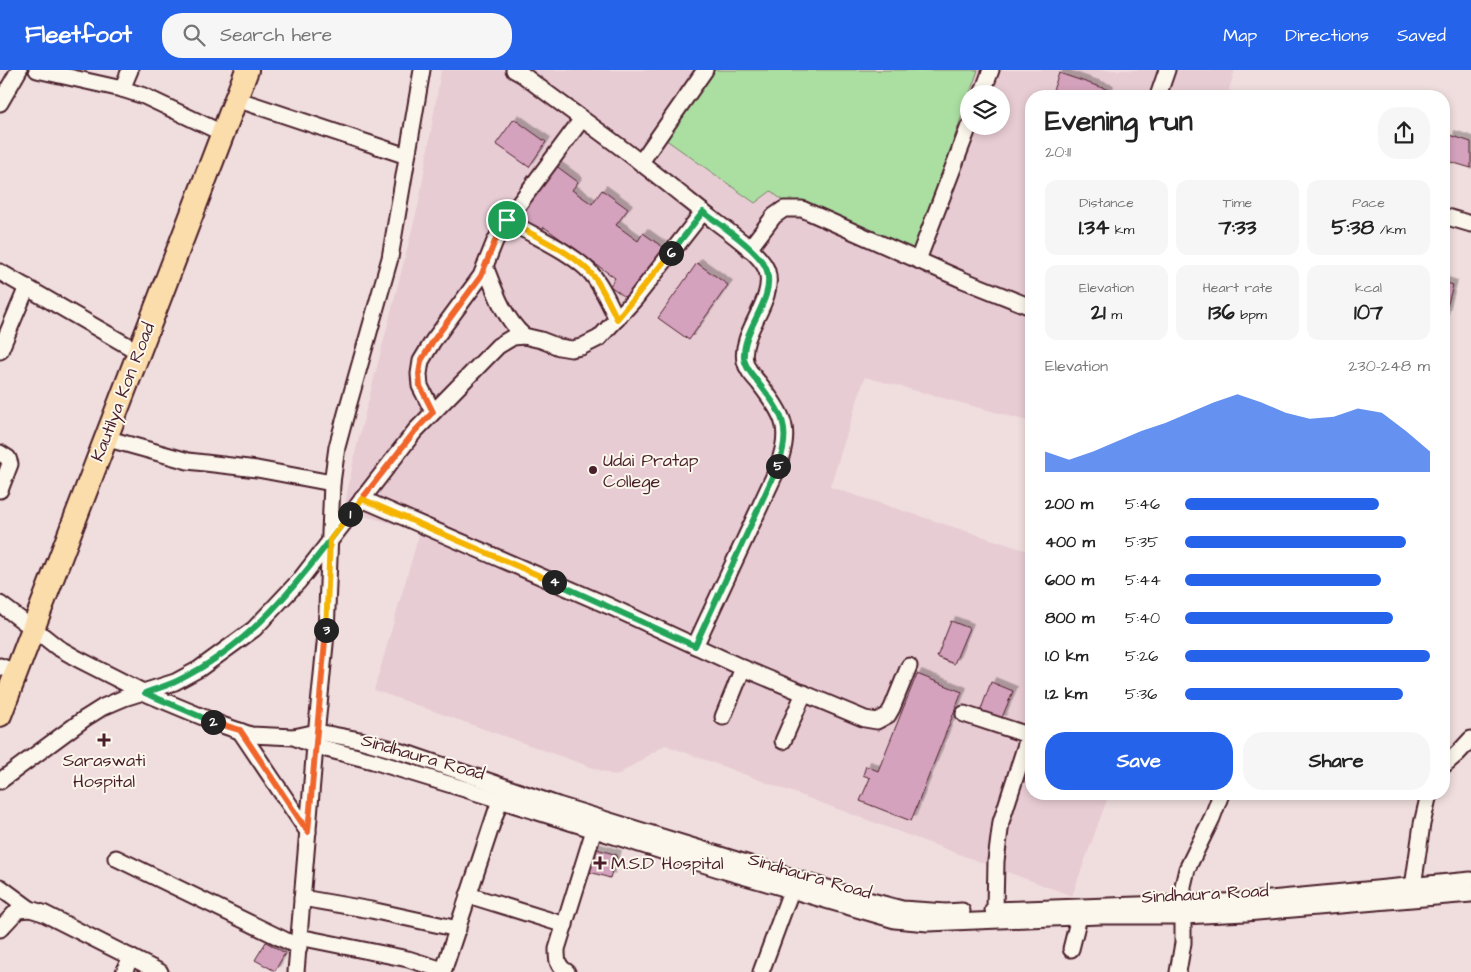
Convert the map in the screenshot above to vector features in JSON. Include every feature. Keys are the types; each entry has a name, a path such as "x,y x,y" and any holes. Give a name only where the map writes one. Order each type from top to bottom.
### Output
{"highway":[{"name":"Kautilya Kon Road","path":"2,673 29,625 106,438 216,130 234,70"},
{"name":"Kautilya Kon Road","path":"0,715 80,471 216,130 236,99 247,70"}],"street":[{"path":"0,102 19,70"},
{"path":"37,70 122,89 144,96 216,130"},
{"path":"122,89 130,70"},
{"path":"296,972 326,634 330,505 337,447 390,258 422,70"},
{"path":"514,70 641,162 749,249 760,259 767,270 768,284 766,295 746,343 744,359 747,368 773,402 782,418 786,434 784,451 695,646"},
{"path":"641,162 705,70"},
{"path":"985,85 990,70"},
{"path":"1160,90 1167,70"},
{"path":"236,99 407,156"},
{"path":"433,412 420,386 421,361 433,341 481,276 495,241 507,220 582,119"},
{"path":"918,260 966,135"},
{"path":"749,249 774,216 784,209 802,209 1025,305"},
{"path":"0,781 103,707 124,698 145,693 175,682 199,669 254,629 299,581 415,431 498,346 513,337 524,336 571,349 581,347 599,338 635,299 703,212"},
{"path":"1450,218 1471,224"},
{"path":"507,220 531,235 558,248 589,271 604,292 617,319"},
{"path":"485,266 508,318 524,336"},
{"path":"0,272 130,346"},
{"path":"0,351 26,287"},
{"path":"106,438 188,461 257,468 332,483"},
{"path":"0,453 8,458 10,464 0,490"},
{"path":"362,499 608,606 744,668 854,714 877,721 888,715 909,666"},
{"name":"Sindhaura Road","path":"0,604 57,647 71,655 145,693 222,725 251,735 316,739 373,761 791,891 895,920 928,923 1080,917 1182,910 1246,912 1471,894"},
{"path":"723,717 744,668"},
{"path":"783,741 804,693"},
{"path":"964,714 1025,734"},
{"path":"240,730 308,832"},
{"path":"316,739 360,740 412,755 558,806 763,870 902,910 946,912 994,910 1182,910 1249,901 1413,887 1471,880"},
{"path":"1450,760 1471,739"},
{"path":"994,910 998,837 1001,822 1025,751"},
{"path":"116,858 299,942 408,958 443,971 500,800"},
{"path":"1178,972 1183,943 1183,886 1187,869 1219,800"},
{"path":"1413,887 1422,824 1428,800"},
{"path":"567,972 562,969 557,961 557,949 594,830"},
{"path":"0,887 30,909 52,917 160,972"},
{"path":"761,972 791,891"},
{"path":"468,896 565,926"},
{"path":"302,898 371,910 458,929"},
{"path":"0,929 18,910 30,909"},
{"path":"1071,949 1080,917"},
{"path":"124,972 131,957"}],"shaded area":[{"name":"Udai Pratap College","path":"441,70 1235,70 1229,90 1025,90 1025,420 865,377 830,487 1025,550 1025,800 1107,800 1072,896 665,745 616,776 374,690 420,531 364,516 345,504 355,453 419,202"}],"green space":[{"path":"711,70 978,70 973,85 960,85 960,121 912,258 801,216 771,191 755,203 665,139"}],"building":[{"path":"1059,73 1109,90 1053,90"},
{"path":"514,119 546,142 529,167 496,144"},
{"path":"1450,135 1471,142 1471,168 1450,162"},
{"path":"555,165 578,182 572,190 592,204 602,190 628,209 616,225 638,241 643,233 664,248 628,299 610,286 615,278 544,227 539,235 517,219"},
{"path":"697,263 728,285 689,340 658,318"},
{"path":"1450,284 1453,285 1450,296"},
{"path":"951,621 969,628 954,664 937,657"},
{"path":"917,674 962,692 911,821 860,801 870,778 863,775 866,766 878,771"},
{"path":"991,682 1013,691 1001,720 980,712"},
{"path":"590,847 617,855 610,878 583,870"},
{"path":"266,942 285,953 275,971 255,960"}],"place":[{"name":"Udai Pratap College","path":"593,470"},
{"name":"Saraswati Hospital","path":"104,740"},
{"name":"M.S.D Hospital","path":"600,863"}],"route":[{"path":"507,220 495,241 481,276 433,341 421,361 420,386 433,412 415,431 330,540 299,581 254,629 199,669 175,682 145,693 222,725 240,730 308,832 314,746 326,634 330,540 362,499 695,646 784,451 786,434 782,418 773,402 747,368 744,359 746,343 766,295 768,284 767,270 760,259 742,242 703,212 635,299 617,319 604,292 589,271 558,248 531,235 507,220"}]}
